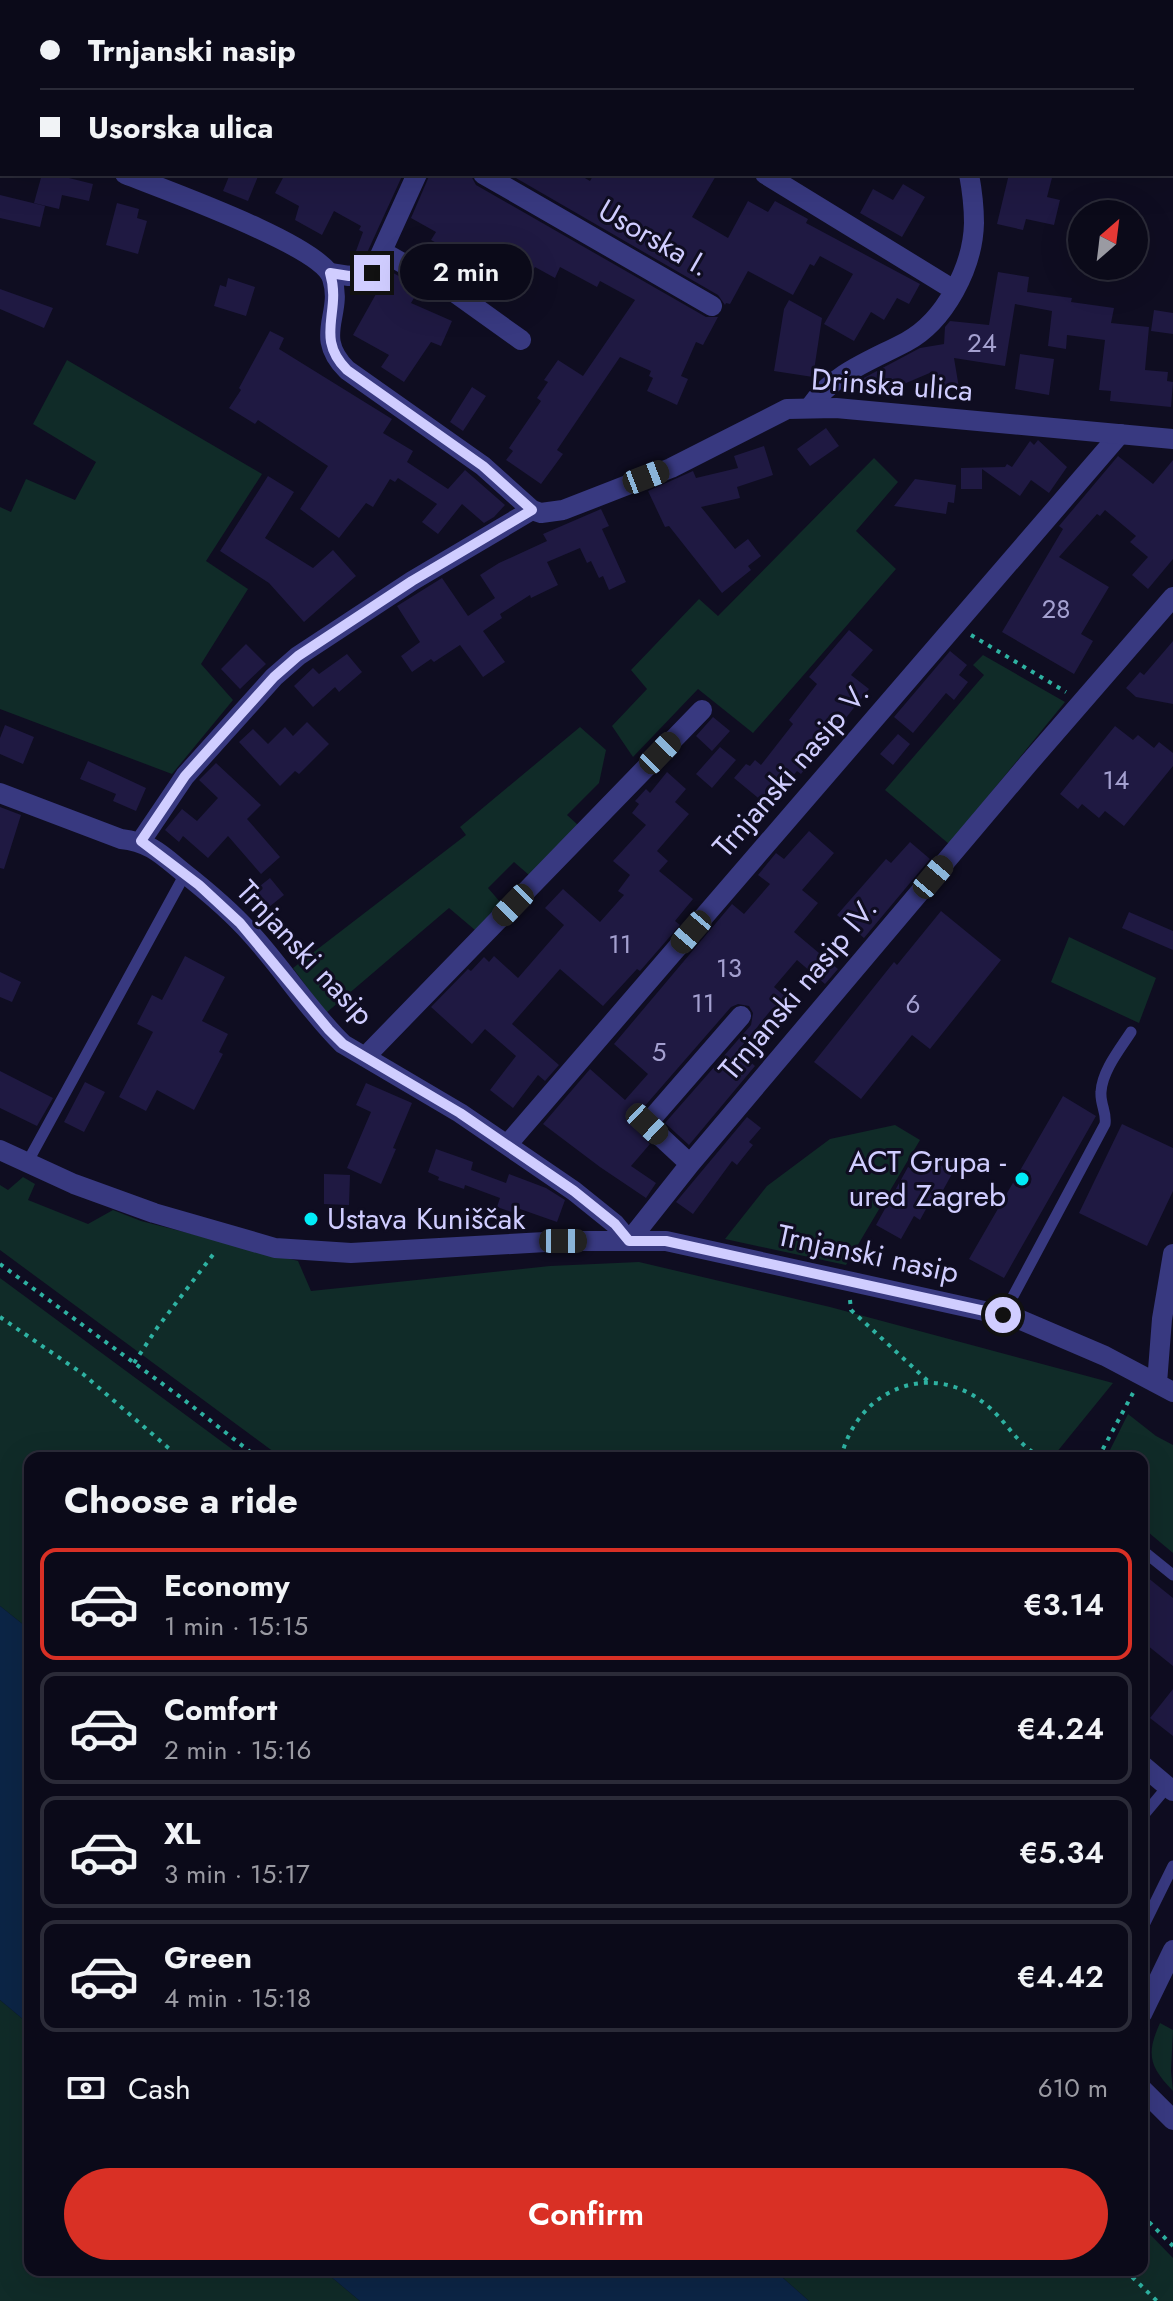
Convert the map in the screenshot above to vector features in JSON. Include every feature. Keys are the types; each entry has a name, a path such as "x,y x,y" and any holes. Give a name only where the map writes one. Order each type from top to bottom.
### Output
{"street":[{"path":"130,176 291,243 322,263 330,273 334,295 329,344 335,358 347,370 483,466 532,510 412,581 298,656 274,677 185,776 141,841"},
{"path":"330,273 349,276 372,273 416,176"},
{"name":"Usorska I.","path":"486,176 712,306"},
{"path":"768,176 954,290"},
{"path":"810,407 819,394 842,374 910,340 930,323 954,290 965,270 974,225 969,176"},
{"path":"383,252 454,292 521,340"},
{"name":"Drinska ulica","path":"532,510 541,513 563,510 671,468 787,409 810,407 1173,439"},
{"name":"Trnjanski nasip V.","path":"507,1145 1120,434"},
{"name":"Trnjanski nasip IV.","path":"629,1241 690,1164 1173,597"},
{"path":"365,1057 702,710"},
{"name":"Trnjanski nasip","path":"0,793 121,839 141,841 185,874 253,936 343,1044 507,1145 599,1211 629,1241"},
{"path":"690,1164 647,1124 741,1016"},
{"name":"Trnjanski nasip","path":"0,1150 154,1213 275,1248 351,1253 553,1241 666,1241 1003,1315 1061,1335 1165,1388"},
{"path":"1165,1388 1162,1319 1173,1254"},
{"path":"1148,1770 1170,1788"},
{"path":"1148,2002 1173,1950"},
{"path":"1148,2095 1173,2120"}],"lane":[{"path":"27,1163 185,874"},
{"path":"1003,1315 1105,1124 1107,1116 1101,1093 1103,1083 1131,1032"},
{"path":"1148,1555 1173,1575"},
{"path":"1148,1811 1170,1788"},
{"path":"1148,1917 1173,1866"}],"path":[{"path":"955,625 1082,702"},
{"path":"134,1363 229,1234"},
{"path":"0,1264 250,1452"},
{"path":"849,1290 851,1310 930,1383"},
{"path":"0,1317 83,1374 173,1452"},
{"path":"842,1452 845,1441 864,1410 879,1397 910,1384 930,1383 958,1389 990,1407 1030,1452"},
{"path":"1101,1452 1137,1387"},
{"path":"1148,2221 1173,2246"},
{"path":"1131,2276 1157,2301"}],"green space":[{"path":"67,360 262,474 206,561 248,589 201,664 233,700 172,774 0,709 0,507 11,512 26,479 75,500 96,462 33,424"},
{"path":"874,458 898,482 856,531 896,569 753,733 698,689 633,757 612,726 647,689 631,670 699,599 718,616"},
{"path":"983,655 1065,702 949,844 885,790 984,675 973,665"},
{"path":"580,727 606,750 599,783 567,815 578,825 529,875 514,862 488,888 501,903 475,930 449,908 326,1013 293,968 466,835 460,827"},
{"path":"1069,937 1156,978 1139,1023 1051,982"},
{"path":"895,1125 920,1140 846,1265 725,1239 767,1186 830,1139"},
{"path":"23,1177 35,1184 28,1200 88,1224 113,1210 141,1221 298,1261 311,1291 550,1266 639,1262 830,1307 1113,1383 1057,1452 274,1452 0,1250 0,1185 8,1190"},
{"path":"0,1278 236,1452 24,1452 24,1625 0,1606"},
{"path":"1128,1414 1173,1445 1173,1553 1148,1532 1148,1452 1109,1452"},
{"path":"0,2000 24,2020 24,2276 330,2276 360,2301 0,2301"},
{"path":"1160,2023 1173,2030 1173,2091 1152,2059 1153,2043"},
{"path":"1148,2232 1173,2258 1173,2301 809,2301 781,2276 1148,2276"}],"water":[{"path":"0,1606 24,1625 24,2020 0,2000"},
{"path":"330,2276 781,2276 809,2301 360,2301"}],"building":[{"path":"41,176 61,176 93,184 89,201 62,195 59,209 34,203"},
{"path":"229,176 258,176 248,201 223,191"},
{"path":"284,176 402,176 366,255 356,251 363,232 359,230 361,226 334,211 322,235 295,220 299,206 275,193"},
{"path":"429,176 471,176 476,185 706,317 718,317 703,345 696,342 681,376 688,379 677,405 647,391 653,378 649,376 651,371 620,357 557,450 563,454 541,484 506,460 513,451 509,448 541,401 537,398 548,382 544,380 558,360 583,376 635,300 600,281 597,287 560,267 555,278 535,267 529,278 486,255 480,266 431,240 436,232 411,218"},
{"path":"512,176 581,176 590,181 593,176 716,176 692,217 728,238 748,201 768,212 775,201 808,219 806,223 920,284 909,304 897,298 884,320 871,312 854,341 824,324 853,274 820,256 814,266 810,264 793,295 748,271 730,304 725,305 718,295"},
{"path":"1009,176 1052,176 1047,197 1060,200 1054,225 1026,219 1023,230 997,224"},
{"path":"903,184 925,197 902,237 860,213 873,189 893,200"},
{"path":"0,195 45,206 40,227 0,218"},
{"path":"117,203 139,209 137,218 147,221 138,254 106,245"},
{"path":"388,270 420,288 411,303 452,321 441,346 431,342 404,382 381,367 389,355 353,335"},
{"path":"998,272 1029,277 1027,292 1114,308 1111,323 1149,327 1145,370 1168,372 1167,381 1173,382 1171,407 1110,401 1111,391 1099,390 1105,340 1067,335 1066,349 1048,346 1052,311 1015,304 1005,366 954,358 959,388 936,392 932,372 892,389 858,391 855,383 860,380 920,348 944,344 945,327 950,321 989,325"},
{"path":"228,278 255,287 246,316 214,306 220,285 226,287"},
{"path":"0,289 53,308 44,328 0,309"},
{"path":"789,300 822,318 813,377 774,371 784,309"},
{"path":"1154,310 1173,313 1173,334 1151,331"},
{"path":"270,331 284,338 279,349 392,419 383,433 413,451 407,462 448,489 465,470 505,505 484,523 462,504 438,534 422,522 437,504 398,478 395,482 390,479 373,507 366,503 339,538 300,509 328,466 258,420 255,424 229,408"},
{"path":"1020,354 1054,359 1049,395 1015,389"},
{"path":"472,387 486,396 463,431 450,422"},
{"path":"826,428 839,446 810,466 797,449"},
{"path":"1038,440 1067,467 1049,493 1031,480 1020,496 982,469 982,489 961,489 961,468 1005,467 1007,464 1012,467 1030,441 1034,445"},
{"path":"764,446 773,475 737,487 740,498 701,507 735,549 748,539 761,556 748,566 751,570 722,593 669,526 665,527 648,491 693,471 696,478 738,468 734,456"},
{"path":"1118,456 1153,484 1173,460 1173,559 1148,589 1132,575 1148,557 1130,542 1136,536 1105,510 1100,516 1097,514 1059,557 1109,587 1081,634 1093,641 1074,674 1002,632 1063,529 1059,526"},
{"path":"268,476 294,492 265,538 313,568 333,550 356,576 304,622 269,583 220,551"},
{"path":"915,479 956,485 954,503 948,502 946,514 894,506"},
{"path":"601,509 609,526 602,529 626,582 609,590 603,576 599,578 580,548 547,562 558,585 531,598 530,595 500,614 502,618 483,631 505,662 483,677 460,645 412,672 401,656 420,642 397,606 442,578 468,616 495,598 480,575 547,541 543,534"},
{"path":"849,630 873,650 851,675 869,689 801,774 797,771 768,806 734,778 746,764 750,766 755,760 761,765 793,724 789,720 817,684 809,677"},
{"path":"1173,641 1173,704 1136,697 1126,688 1140,672 1144,675"},
{"path":"246,644 266,664 240,689 221,669"},
{"path":"950,651 967,665 959,675 968,682 954,700 946,693 913,733 894,717"},
{"path":"347,654 362,672 339,692 335,687 313,707 294,686 313,668 319,674"},
{"path":"713,717 730,731 712,751 696,736"},
{"path":"307,722 329,744 299,774 295,771 280,786 239,742 253,729 268,744 285,727 293,736"},
{"path":"5,725 34,737 23,764 0,754 0,738"},
{"path":"1115,726 1133,740 1138,735 1154,748 1159,742 1173,753 1173,766 1124,826 1105,811 1099,818 1082,804 1078,809 1060,794"},
{"path":"898,734 910,744 893,765 880,754"},
{"path":"720,747 736,760 712,788 696,774"},
{"path":"88,761 146,788 136,811 113,801 116,794 80,779"},
{"path":"216,763 261,805 247,819 280,857 261,874 228,836 208,858 183,836 179,842 165,830 182,809 197,821 218,798 199,780"},
{"path":"667,772 686,789 675,802 689,814 657,851 668,861 659,871 693,899 675,921 680,925 640,971 637,969 603,1006 560,969 512,1024 559,1065 545,1081 538,1075 513,1108 490,1090 516,1056 485,1029 472,1044 431,1007 484,957 489,962 494,956 518,978 564,925 545,908 563,889 600,922 624,895 618,891 630,875 613,861 646,825 632,813 639,804 635,801 646,789 650,793"},
{"path":"0,807 21,815 4,869 0,868"},
{"path":"809,831 834,853 802,890 818,903 794,932 838,969 825,984 797,960 774,987 794,1004 781,1018 771,1010 741,1047 746,1052 743,1055 755,1066 689,1145 665,1123 751,1025 753,1013 749,1006 738,1004 731,1007 637,1115 635,1129 650,1144 631,1166 656,1183 646,1198 543,1124 590,1069 625,1100 648,1074 614,1044 732,904 744,914 770,884 758,875 776,853 784,859"},
{"path":"910,842 930,859 864,938 837,915 886,859 891,863"},
{"path":"270,878 284,895 264,911 250,894"},
{"path":"941,911 1001,960 930,1049 912,1035 861,1099 814,1062 894,962 897,965"},
{"path":"1129,912 1173,931 1173,950 1122,928"},
{"path":"185,956 225,977 202,1021 228,1034 219,1052 223,1054 194,1110 157,1090 146,1111 119,1097 153,1032 137,1024 152,995 162,1000"},
{"path":"0,972 21,982 12,1002 0,997"},
{"path":"0,1071 53,1098 37,1126 0,1108"},
{"path":"85,1082 105,1092 84,1132 64,1122"},
{"path":"366,1083 412,1103 381,1184 347,1168 371,1112 356,1105"},
{"path":"1063,1096 1096,1116 1004,1278 969,1259"},
{"path":"747,1117 761,1128 749,1142 753,1145 737,1165 732,1161 693,1214 676,1202"},
{"path":"1122,1124 1173,1148 1173,1191 1147,1246 1079,1213"},
{"path":"436,1149 473,1162 471,1170 506,1183 509,1174 546,1188 565,1200 557,1222 520,1209 517,1214 497,1207 500,1198 465,1185 464,1189 438,1180 439,1177 428,1172"},
{"path":"928,1159 953,1172 936,1203 931,1200 920,1220 914,1216 901,1239 876,1225 908,1167 920,1173"},
{"path":"324,1174 350,1175 349,1205 324,1204"},
{"path":"1148,1578 1173,1598 1173,1666 1148,1646"},
{"path":"1173,1689 1173,1736 1150,1718"}],"place":[{"name":"ACT Grupa - ured Zagreb","path":"1022,1179"},
{"name":"Ustava Kuniščak","path":"311,1219"}],"route":[{"path":"372,273 349,276 330,273 334,295 329,344 335,358 347,370 483,466 532,510 412,581 298,656 274,677 185,776 141,841 199,885 253,936 343,1044 460,1113 574,1191 615,1224 629,1241 666,1241 1003,1315"}]}
